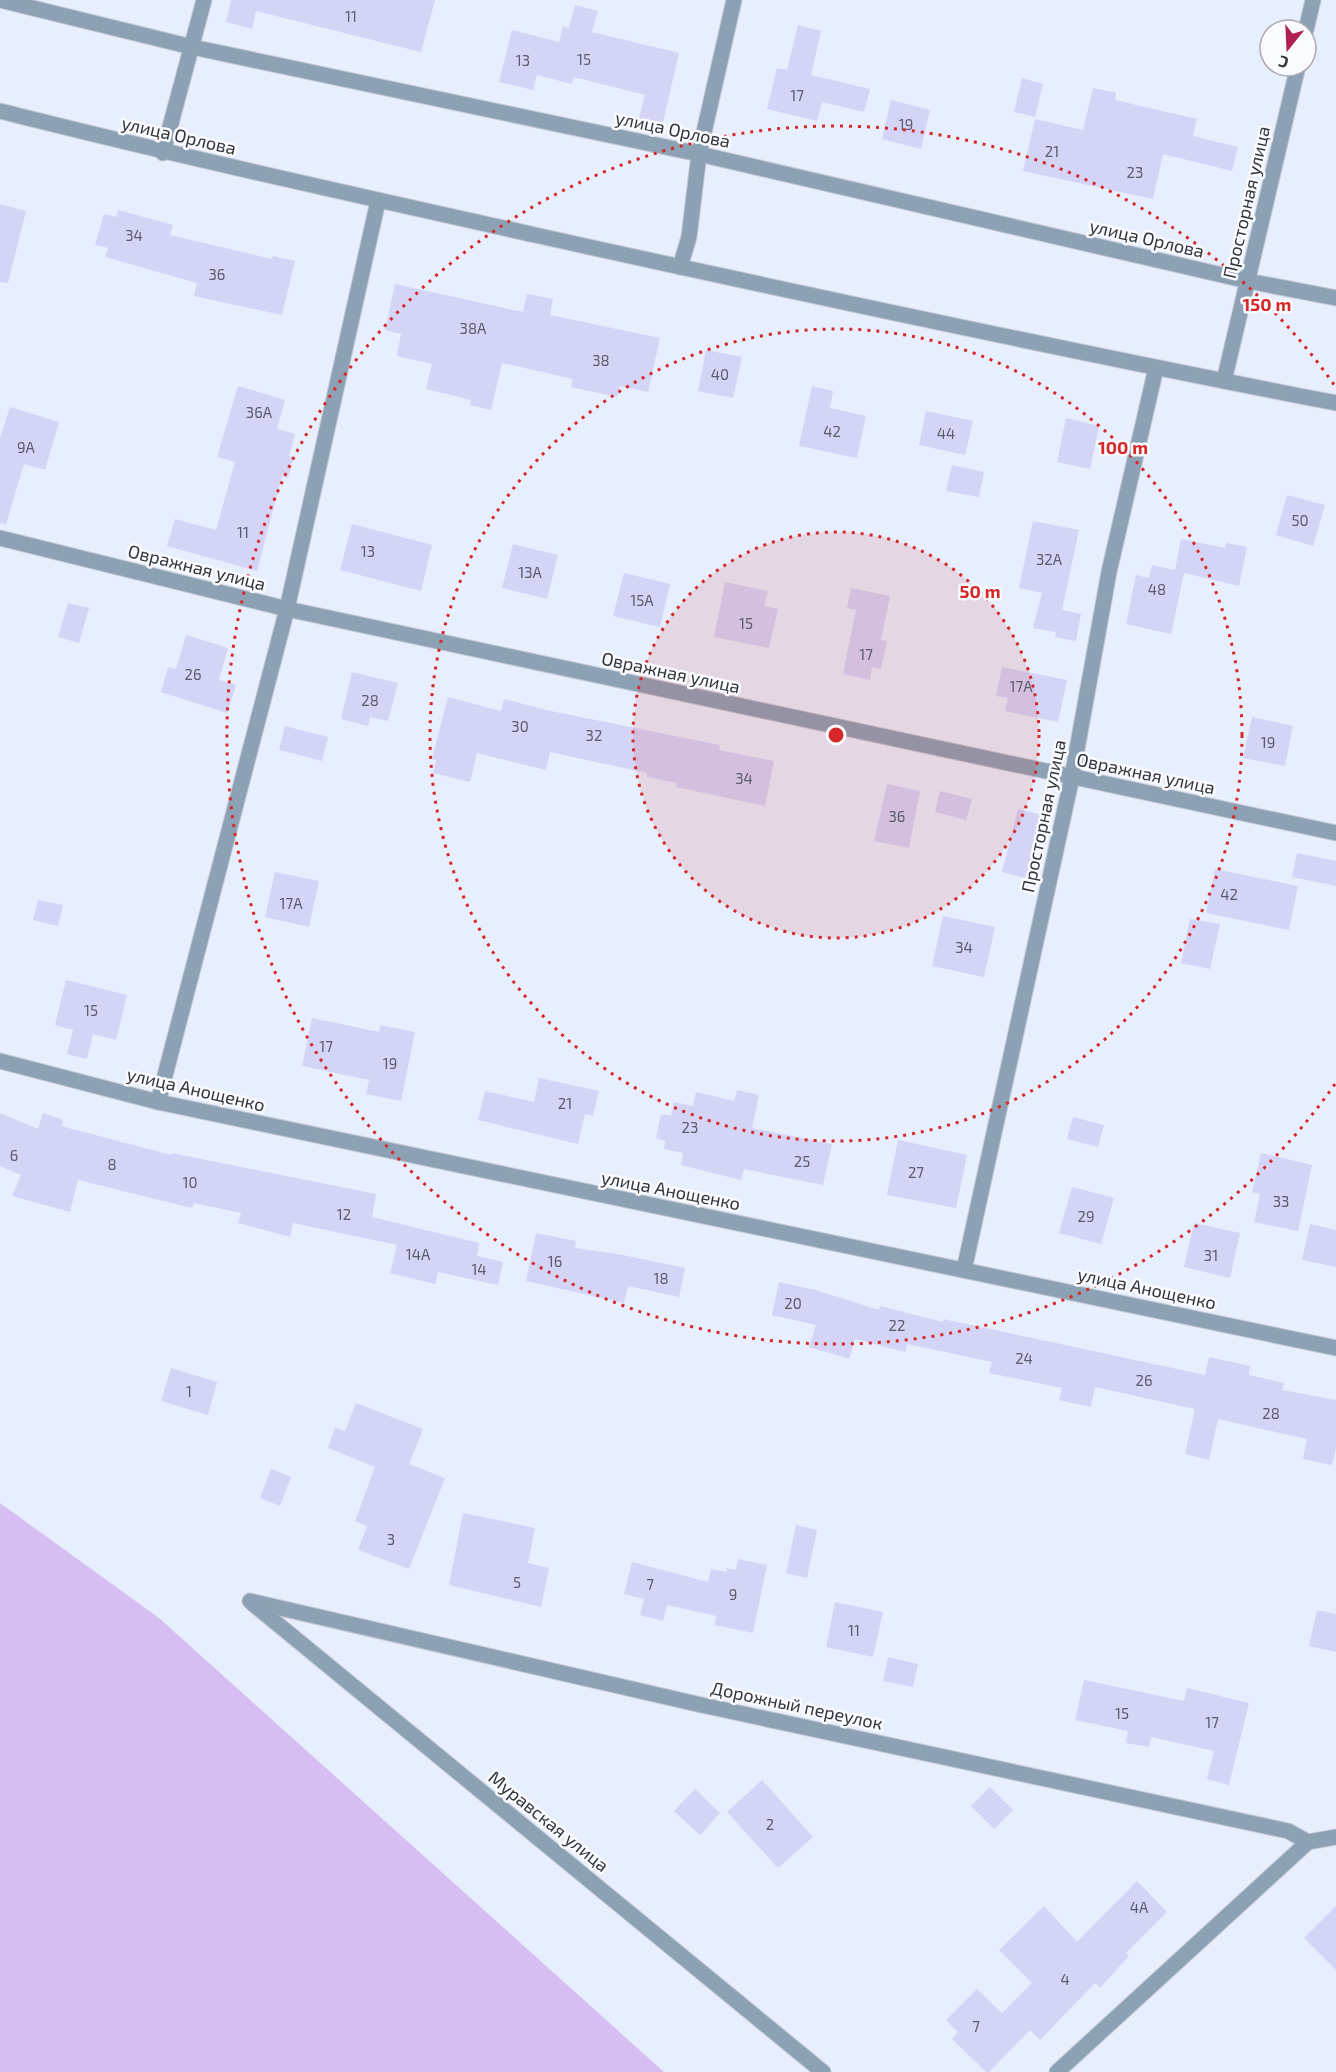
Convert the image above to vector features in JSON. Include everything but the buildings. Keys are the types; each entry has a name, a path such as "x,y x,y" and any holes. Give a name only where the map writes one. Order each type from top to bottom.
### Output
{"street":[{"name":"улица Орлова","path":"0,0 192,47 699,154 1248,281 1336,298"},
{"path":"163,153 204,0"},
{"path":"680,267 689,237 699,154 734,0"},
{"path":"1309,18 1313,0"},
{"name":"Просторная улица","path":"1224,381 1295,78"},
{"name":"улица Орлова","path":"0,111 163,153 378,201 1156,368 1336,403"},
{"path":"158,1102 286,609 378,201"},
{"name":"Просторная улица","path":"964,1270 1072,777 1109,572 1156,368"},
{"name":"Овражная улица","path":"0,538 286,609 1336,833"},
{"name":"улица Анощенко","path":"0,1061 158,1102 492,1174 1336,1348"},
{"name":"Дорожный переулок","path":"250,1601 697,1704 1288,1831 1308,1842"},
{"name":"Муравская улица","path":"250,1601 823,2072"},
{"path":"1057,2072 1308,1842 1336,1837"}],"shaded area":[{"path":"0,1503 159,1618 664,2072 0,2072"}]}
